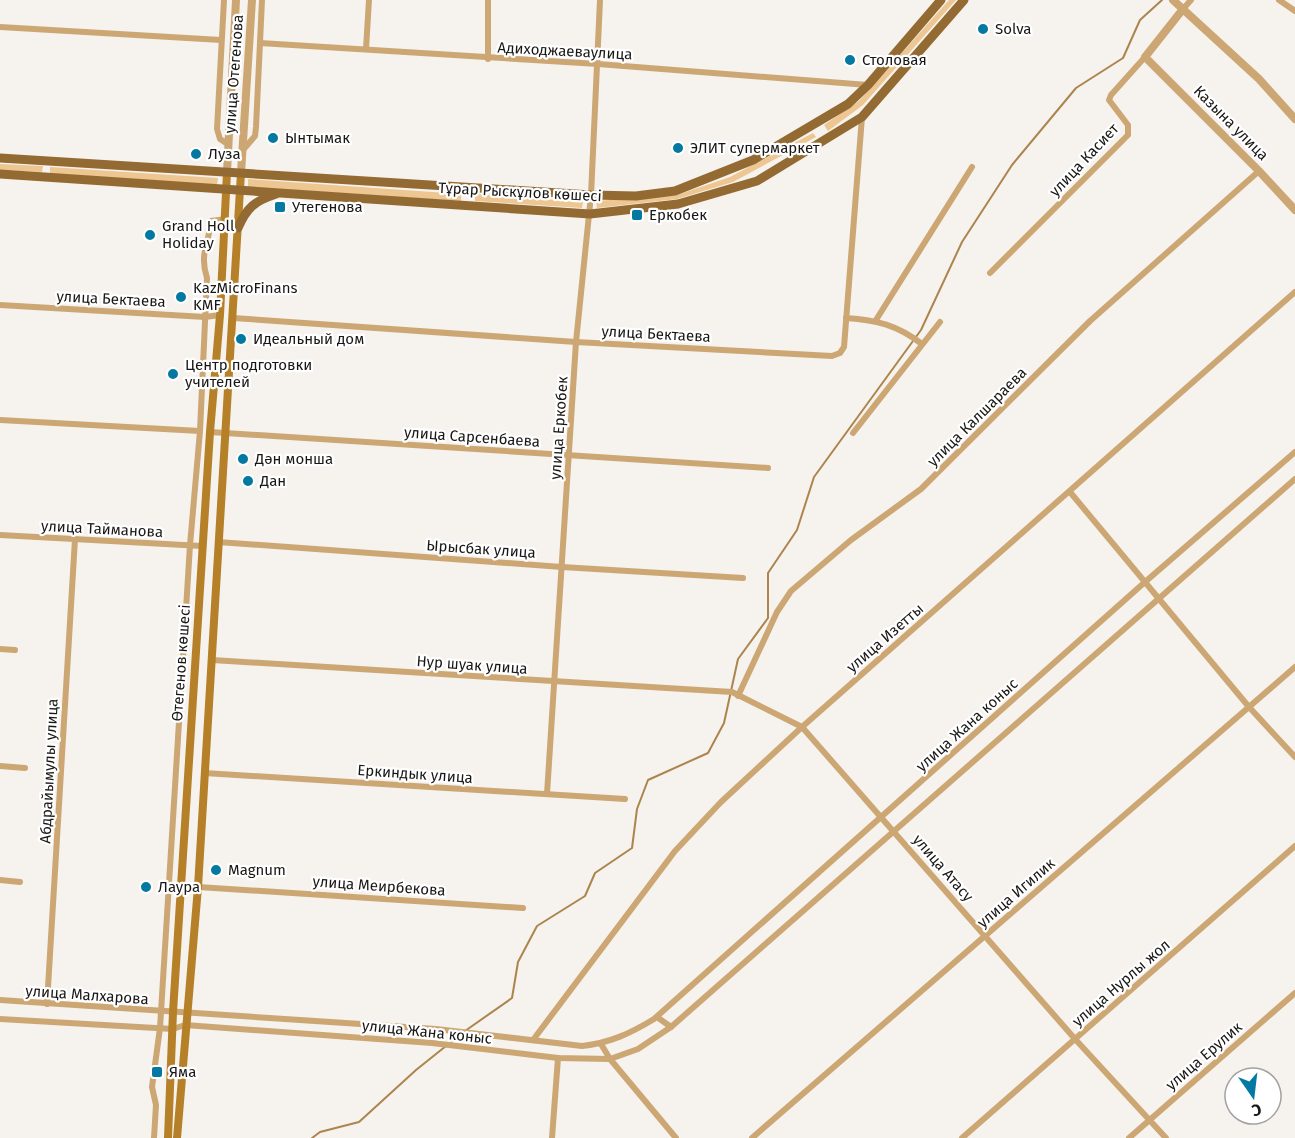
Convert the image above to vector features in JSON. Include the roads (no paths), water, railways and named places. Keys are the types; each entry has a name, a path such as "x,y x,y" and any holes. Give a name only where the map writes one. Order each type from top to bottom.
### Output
{"main road":[{"name":"Тұрар Рыскұлов көшесі","path":"0,159 591,195 636,196 675,191 749,162 848,104 868,85 941,0"},
{"name":"Тұрар Рыскұлов көшесі","path":"0,174 590,214 678,204 757,181 862,117 964,0"},
{"path":"816,123 826,139"},
{"path":"46,161 46,176"},
{"name":"Өтегенов көшесі","path":"168,1138 173,1012 202,546 220,315 227,172"},
{"name":"Өтегенов көшесі","path":"177,1138 198,886 241,173"},
{"path":"470,188 470,206"},
{"path":"238,228 245,213 253,204 280,193"}],"street":[{"name":"улица Отегенова","path":"224,0 217,129 220,139 229,145"},
{"name":"улица Отегенова","path":"227,172 236,0"},
{"name":"улица Отегенова","path":"241,173 252,0"},
{"name":"улица Отегенова","path":"243,150 255,136 262,0"},
{"path":"366,50 369,0"},
{"path":"488,0 488,58"},
{"name":"улица Еркобек","path":"547,794 576,342 590,214 600,0"},
{"path":"1173,0 1259,79 1295,119"},
{"path":"1145,57 1191,0"},
{"path":"1279,0 1295,11"},
{"path":"0,27 221,40"},
{"name":"Адиходжаеваулица","path":"260,43 598,64 868,85"},
{"name":"Казына улица","path":"1145,57 1260,171 1295,210"},
{"name":"улица Касиет","path":"990,273 1128,135 1128,125 1109,100 1145,57"},
{"name":"улица Бектаева","path":"233,318 576,342 832,356 840,353 844,347 862,117"},
{"path":"876,320 972,167"},
{"name":"улица Калшараева","path":"735,694 777,612 791,591 850,540 921,489 1090,321 1260,171"},
{"path":"154,1138 156,1106 152,1087 160,1028 190,545 200,431 207,278 204,267 205,244 211,220 225,219"},
{"name":"улица Изетты","path":"533,1040 675,851 721,802 802,727 1295,292"},
{"name":"улица Бектаева","path":"0,305 205,317 220,315"},
{"path":"846,318 876,320 903,330 922,344"},
{"path":"853,432 940,322"},
{"path":"0,420 200,431"},
{"name":"улица Сарсенбаева","path":"210,432 768,468"},
{"name":"улица Жана коныс","path":"173,1012 186,1011 436,1029 582,1046 601,1044 628,1035 657,1017 1145,582 1295,452"},
{"name":"улица Жана коныс","path":"172,1029 185,1025 432,1042 558,1058 610,1059 638,1049 671,1027 1295,479"},
{"path":"1070,492 1249,707 1295,757"},
{"name":"улица Тайманова","path":"0,535 202,546"},
{"name":"Абдрайымулы улица","path":"46,1004 75,539"},
{"name":"Ырысбак улица","path":"218,542 743,578"},
{"path":"201,563 217,563"},
{"path":"0,649 15,650"},
{"name":"Нур шуак улица","path":"212,660 735,694"},
{"name":"улица Игилик","path":"752,1138 1295,667"},
{"name":"улица Атасу","path":"735,694 802,727 1075,1039 1166,1138"},
{"path":"0,766 26,768"},
{"name":"Еркиндык улица","path":"204,773 625,799"},
{"name":"улица Нурлы жол","path":"962,1138 1295,846"},
{"path":"0,880 20,882"},
{"name":"улица Меирбекова","path":"198,886 523,908"},
{"name":"улица Ерулик","path":"1129,1138 1295,993"},
{"name":"улица Малхарова","path":"0,1000 173,1012"},
{"path":"657,1017 671,1027"},
{"name":"улица Малхарова","path":"0,1019 172,1029"},
{"path":"601,1044 610,1059 676,1138"},
{"path":"552,1138 558,1058"}],"waterway":[{"path":"465,1031 512,998 518,962 537,926 585,896 595,873 632,848 637,809 648,780 708,753 724,723 738,659 768,618 768,573 797,530 814,477 921,330 962,242 1012,165 1076,88 1123,58 1140,20 1162,0"},
{"path":"451,1042 460,1035"},
{"path":"312,1138 320,1132 359,1122 446,1046"}],"place":[{"name":"Solva","path":"983,29"},
{"name":"Столовая","path":"850,60"},
{"name":"Ынтымак","path":"273,138"},
{"name":"ЭЛИТ супермаркет","path":"678,148"},
{"name":"Луза","path":"196,154"},
{"name":"Утегенова","path":"280,207"},
{"name":"Еркобек","path":"637,215"},
{"name":"Grand Holl Holiday","path":"150,235"},
{"name":"KazMicroFinans KMF","path":"181,297"},
{"name":"Идеальный дом","path":"241,339"},
{"name":"Центр подготовки учителей","path":"173,374"},
{"name":"Дән монша","path":"243,459"},
{"name":"Дан","path":"248,481"},
{"name":"Magnum","path":"216,870"},
{"name":"Лаура","path":"146,887"},
{"name":"Яма","path":"157,1072"}]}
